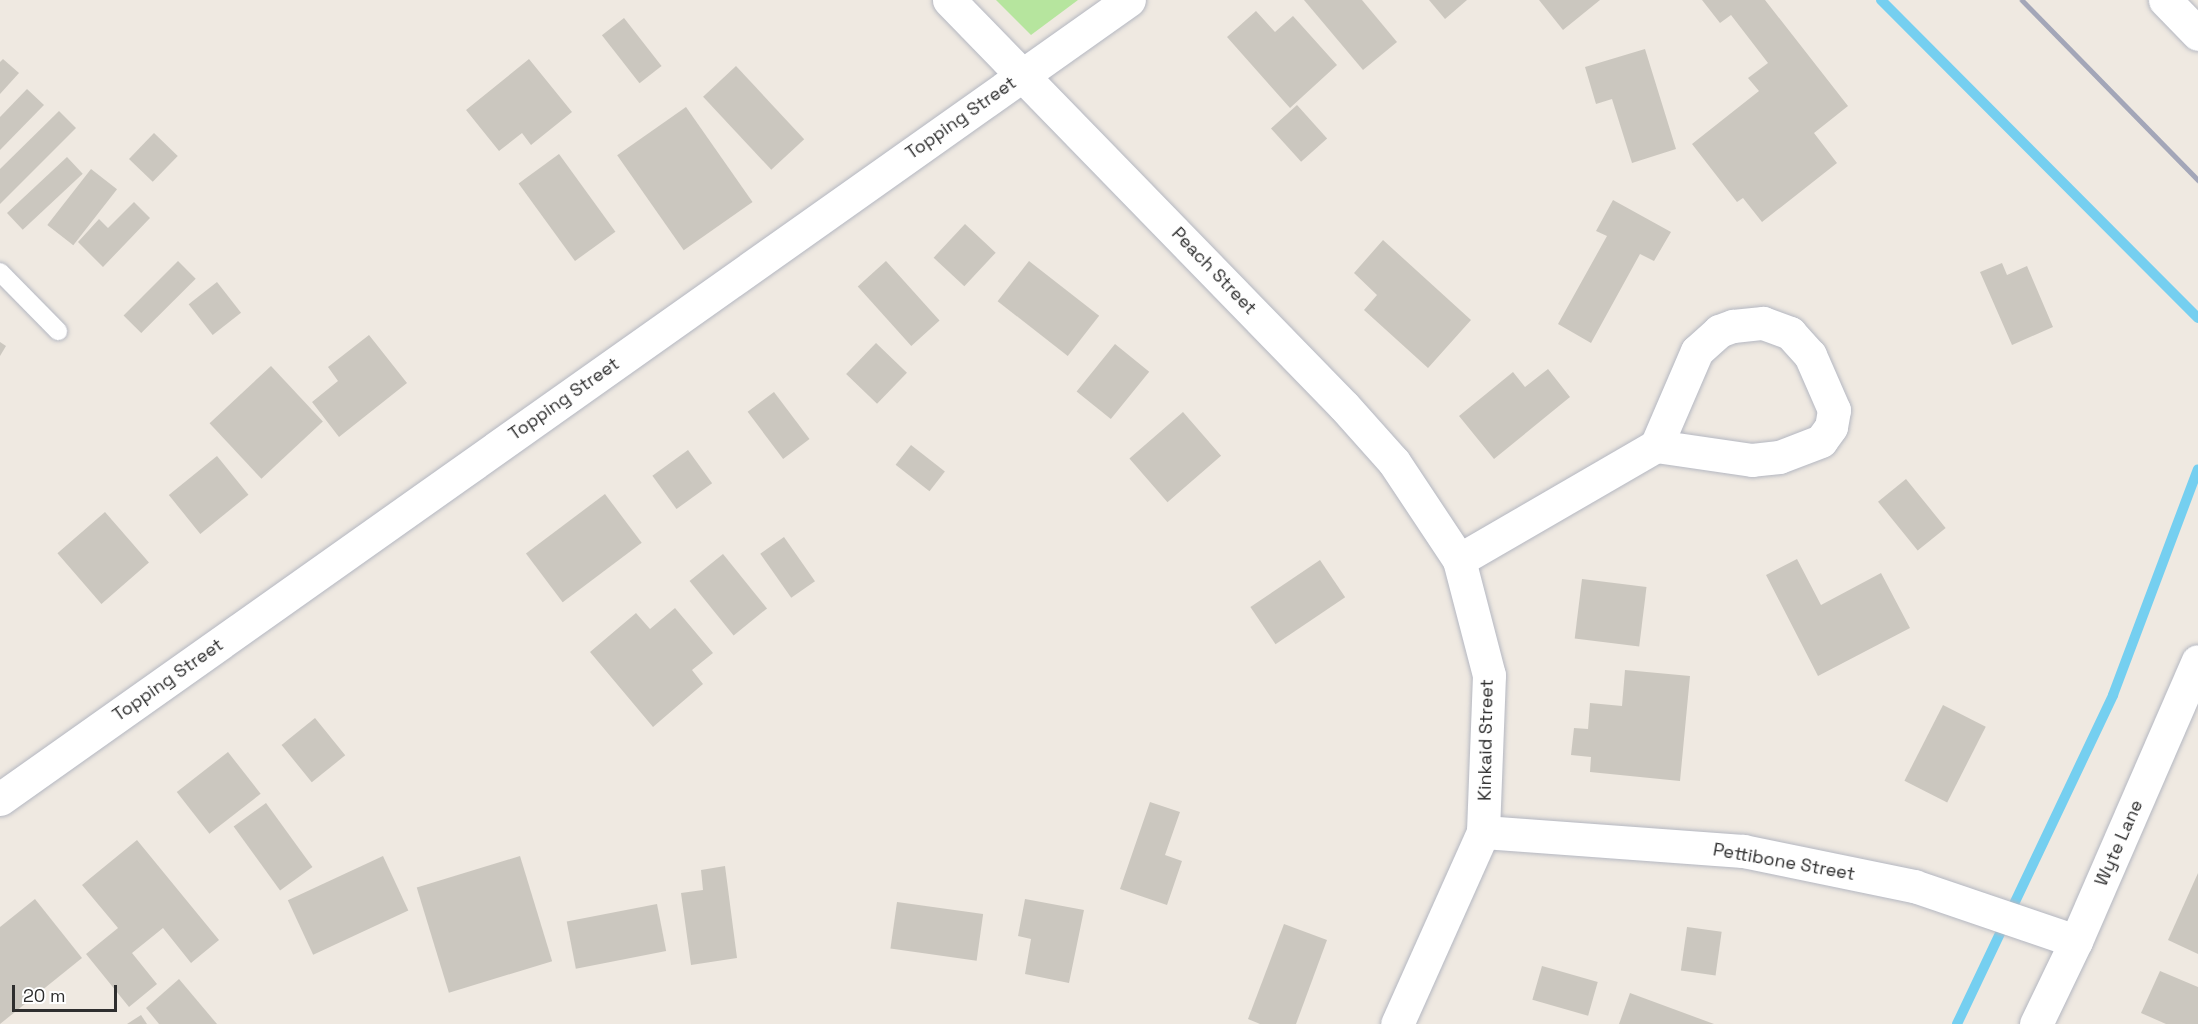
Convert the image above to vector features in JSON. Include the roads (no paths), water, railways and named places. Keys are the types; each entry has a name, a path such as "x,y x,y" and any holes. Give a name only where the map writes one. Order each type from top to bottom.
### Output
{"street":[{"name":"Peach Street","path":"949,0 1024,74 1344,406 1394,462 1459,560"},
{"name":"Topping Street","path":"0,798 1129,0"},
{"path":"2165,0 2198,34"},
{"path":"1459,560 1656,446 1697,351 1719,331 1748,322 1777,327 1801,343 1810,355 1834,410 1831,427 1821,441 1779,457 1752,460 1656,446"},
{"name":"Kinkaid Street","path":"1397,1024 1483,832 1489,675 1459,560"},
{"name":"Wyte Lane","path":"2036,1024 2076,942 2198,661"},
{"name":"Pettibone Street","path":"1483,832 1743,851 1914,886 2076,942"}],"lane":[{"path":"0,272 58,331"}],"waterway":[{"path":"1881,0 2198,318"},
{"path":"1957,1024 2113,695 2198,469"}],"railway":[{"path":"2022,0 2198,180"}]}
